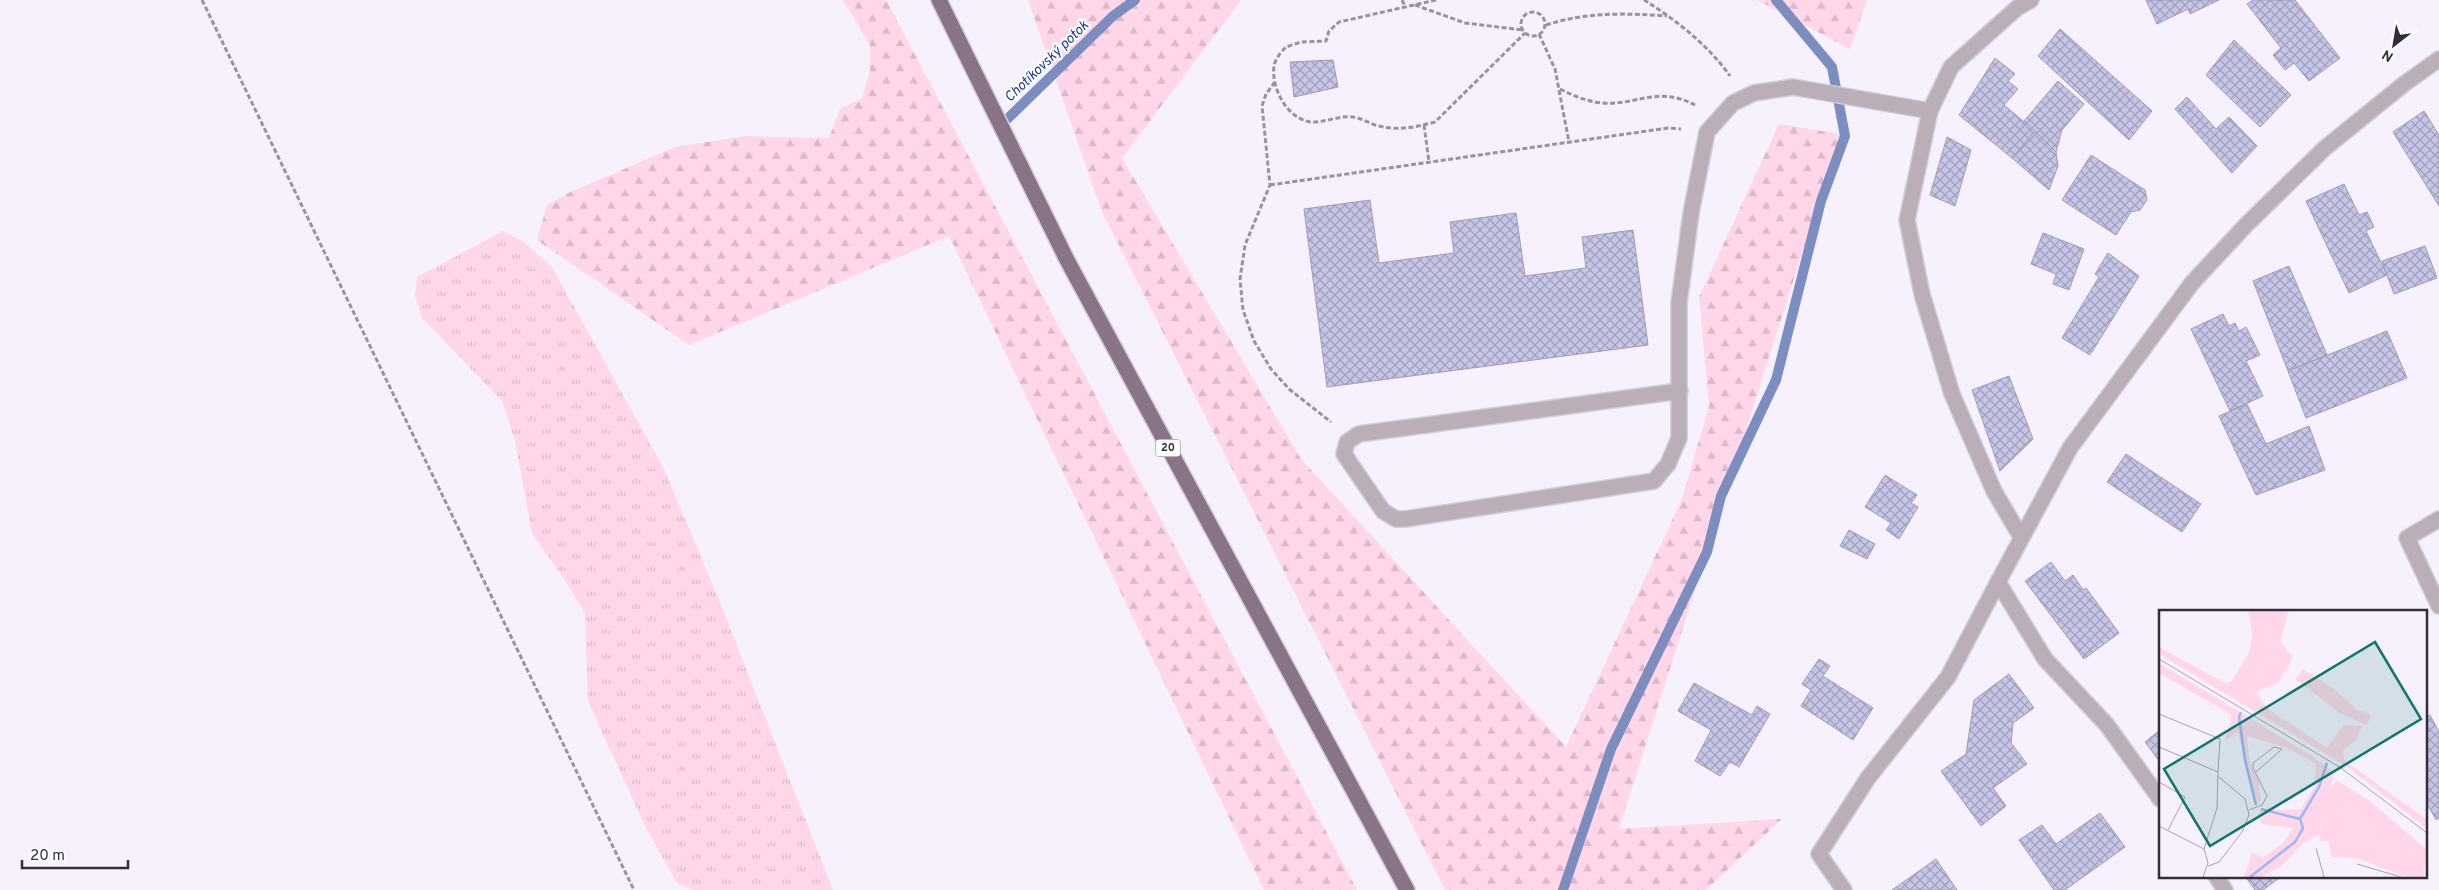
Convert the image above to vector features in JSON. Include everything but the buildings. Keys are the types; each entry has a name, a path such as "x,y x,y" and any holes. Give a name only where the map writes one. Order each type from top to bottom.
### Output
{"main road":[{"name":"20","path":"939,0 1067,260 1406,890"}],"street":[{"path":"2021,537 1994,491 1952,394 1922,294 1907,220 1930,111 1951,67 2017,8 2031,0"},
{"path":"1844,890 1819,854 1868,778 1948,677 2070,448 2192,283 2246,226 2325,148 2404,84 2439,59"},
{"path":"1680,391 1368,433 1351,437 1344,448 1344,454 1383,511 1396,518 1405,519 1654,481 1668,464 1679,438 1680,391 1679,303 1691,213 1706,132 1733,103 1754,93 1793,87 1930,111"},
{"path":"2439,519 2408,538 2439,606"},
{"path":"1998,582 2045,660 2107,725 2159,798"},
{"path":"2217,878 2225,890"}],"path":[{"path":"202,0 634,890"},
{"path":"1402,0 1405,6"},
{"path":"1436,0 1339,22 1329,31 1326,41 1301,42 1286,47 1274,65 1274,82 1282,103 1300,118 1312,122 1353,117 1380,126 1400,128 1424,126 1436,122 1524,32"},
{"path":"1644,0 1668,16 1718,59 1731,78 1726,82"},
{"path":"1414,5 1465,23 1524,32 1532,36 1539,34 1546,26 1602,14 1622,13 1668,16"},
{"path":"1524,32 1521,26 1523,18 1533,12 1541,14 1546,26"},
{"path":"1539,34 1555,69 1569,142"},
{"path":"1274,82 1266,94 1262,106 1270,184 1245,245 1240,279 1243,310 1254,341 1271,369 1289,389 1351,437"},
{"path":"1560,89 1584,100 1603,103 1658,95 1682,98 1700,108"},
{"path":"1424,126 1429,162"},
{"path":"1270,184 1668,128 1706,132"}],"green space":[{"path":"843,0 886,0 1357,890 1264,890 949,236 689,345 537,240 547,205 566,194 675,147 745,136 829,138 840,109 862,98 870,71 870,45"},
{"path":"1028,0 1241,0 1122,158 1301,459 1566,747 1682,499 1709,406 1699,297 1779,124 1840,134 1619,829 1782,819 1706,890 1445,890 1102,212"},
{"path":"1757,0 1867,0 1850,49"},
{"path":"503,231 524,242 552,267 664,469 719,600 833,890 693,890 677,883 644,824 588,701 585,613 561,574 532,534 515,441 502,401 422,318 415,296 417,277"}],"waterway":[{"name":"Chotíkovský potok","path":"1001,125 1113,16 1135,0"},
{"path":"1563,890 1611,749 1707,552 1721,496 1776,380 1821,201 1845,136 1832,67 1776,0"}]}
